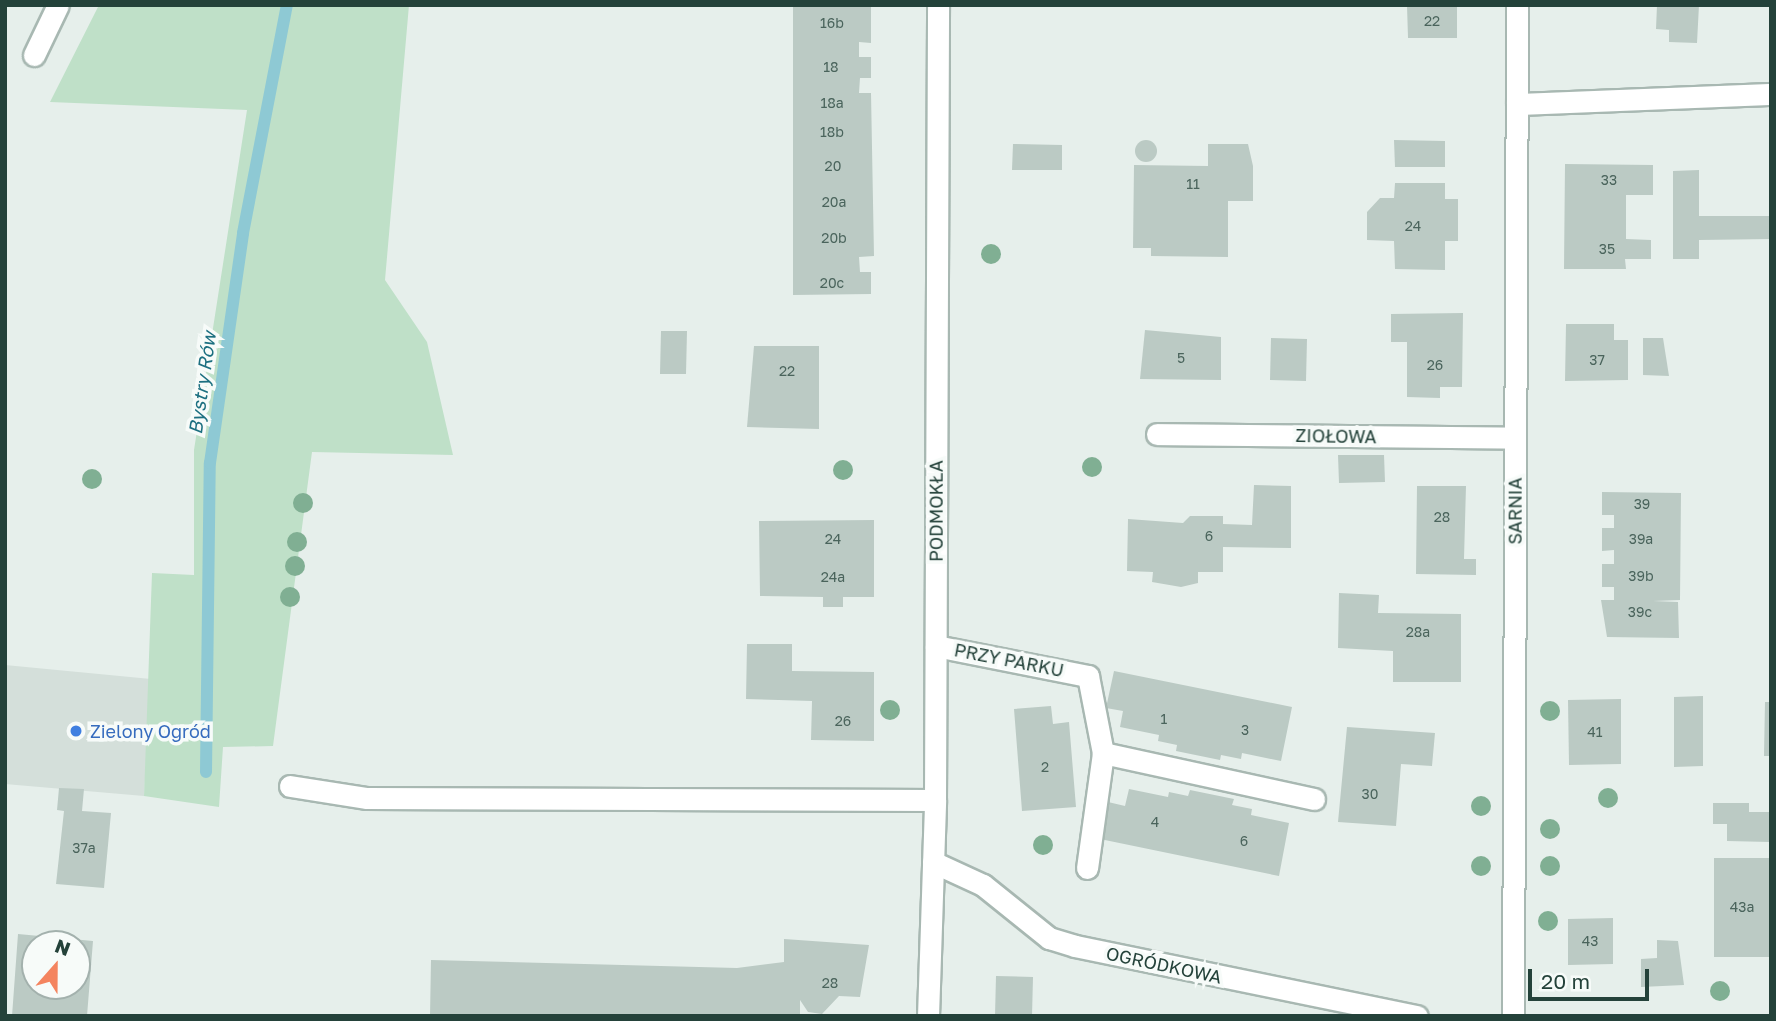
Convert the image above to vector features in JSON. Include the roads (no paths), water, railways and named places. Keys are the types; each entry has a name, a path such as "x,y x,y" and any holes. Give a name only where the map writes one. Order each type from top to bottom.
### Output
{"street":[{"path":"34,55 58,5"},
{"name":"PODMOKŁA","path":"928,1016 935,800 938,5"},
{"name":"SARNIA","path":"1513,1016 1517,5"},
{"path":"1517,104 1771,94"},
{"name":"ZIOŁOWA","path":"1157,434 1516,438"},
{"name":"PRZY PARKU","path":"936,646 1088,676 1103,753 1087,868"},
{"path":"1103,753 1314,799"},
{"path":"290,786 367,797 935,800"},
{"name":"OGRÓDKOWA","path":"933,862 983,885 1049,938 1075,946 1417,1016"}],"waterway":[{"name":"Bystry Rów","path":"206,772 210,463 243,233 287,5"}],"place":[{"name":"Zielony Ogród","path":"76,731"}]}
